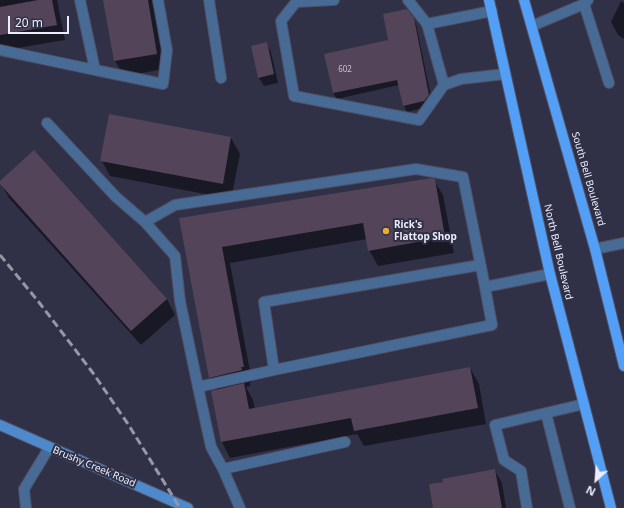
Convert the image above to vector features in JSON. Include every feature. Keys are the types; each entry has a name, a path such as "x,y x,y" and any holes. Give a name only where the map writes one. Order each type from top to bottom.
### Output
{"main road":[{"name":"North Bell Boulevard","path":"489,0 550,274 611,508"},
{"name":"South Bell Boulevard","path":"524,0 595,249 624,366"}],"street":[{"name":"Brushy Creek Road","path":"0,425 49,448 188,508"}],"lane":[{"path":"80,0 95,70"},
{"path":"0,50 163,84 168,50 158,0"},
{"path":"209,0 221,78"},
{"path":"334,0 296,2 281,21 294,96 419,120 444,85 461,79 505,74"},
{"path":"408,0 427,24 444,85"},
{"path":"532,26 586,2 608,83"},
{"path":"427,24 492,11"},
{"path":"47,123 116,197 145,222 175,256 180,301 211,447 223,469 240,508"},
{"path":"145,222 175,205 416,169 463,177 492,325 198,387"},
{"path":"595,249 624,243"},
{"path":"274,370 264,302 480,266"},
{"path":"485,287 550,274"},
{"path":"528,508 521,471 504,460 495,425 584,404"},
{"path":"546,413 570,508"},
{"path":"223,469 345,442"},
{"path":"26,508 24,489 49,448"}],"building":[{"path":"38,0 52,0 57,25 0,35 0,7"},
{"path":"103,0 148,0 157,54 114,61"},
{"path":"407,9 414,18 429,95 424,101 403,106 397,80 333,93 324,54 388,40 383,14"},
{"path":"267,42 274,74 258,78 251,46"},
{"path":"109,114 231,137 223,184 100,161"},
{"path":"34,150 167,299 131,331 0,184 0,181"},
{"path":"432,178 435,179 445,237 368,251 363,223 222,247 244,367 241,367 242,370 209,378 179,218"},
{"path":"470,367 478,408 354,431 351,418 221,442 211,391 244,383 249,409"},
{"path":"495,469 502,508 433,508 429,484 443,482 442,479"}],"railway":[{"path":"0,255 38,301 93,373 128,424 180,508"}],"place":[{"name":"Rick's Flattop Shop","path":"386,231"}]}
